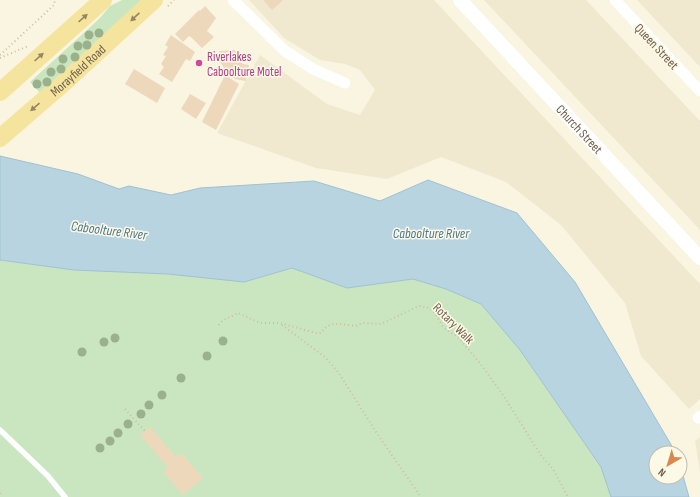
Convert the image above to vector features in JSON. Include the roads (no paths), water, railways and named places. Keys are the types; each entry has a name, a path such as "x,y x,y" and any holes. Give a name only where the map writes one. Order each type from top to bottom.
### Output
{"main road":[{"name":"Morayfield Road","path":"0,138 154,0"},
{"path":"0,92 100,1"}],"street":[{"path":"234,0 285,52 313,69 345,82"},
{"name":"Church Street","path":"460,0 700,258"},
{"name":"Queen Street","path":"615,0 700,91"}],"lane":[{"path":"0,430 48,476 65,497"}],"water":[{"name":"Caboolture River","path":"0,156 78,174 119,189 129,186 171,195 200,188 314,181 380,201 428,180 517,213 575,282 671,445 648,445 648,485 686,485 689,497 611,497 601,467 520,350 481,304 446,289 413,279 347,288 292,268 244,282 168,274 74,270 0,260"}],"place":[{"name":"Riverlakes Caboolture Motel","path":"199,63"}]}
